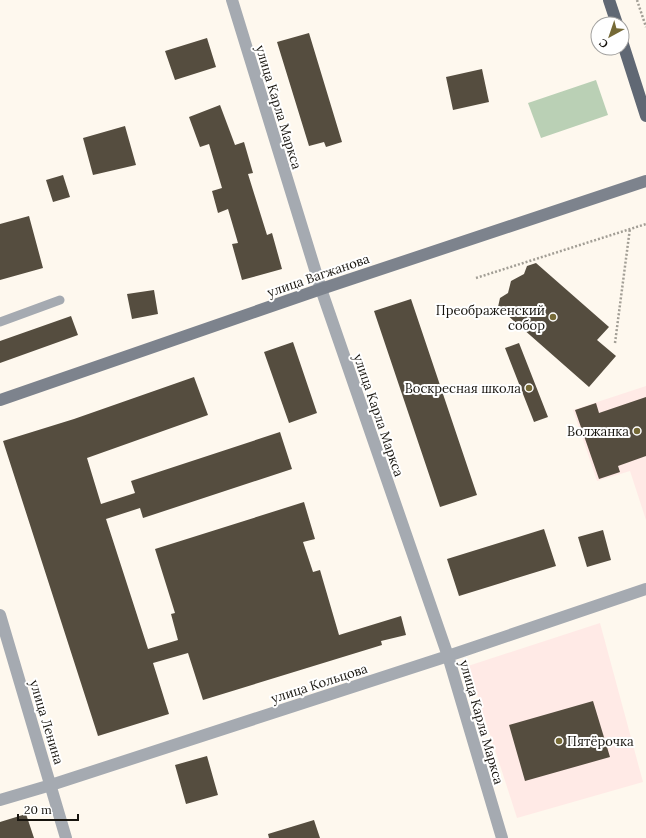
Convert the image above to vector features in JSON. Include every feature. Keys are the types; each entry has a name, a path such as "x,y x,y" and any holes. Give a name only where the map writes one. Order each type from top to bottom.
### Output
{"main road":[{"path":"609,0 614,16"},
{"path":"627,56 646,116"},
{"name":"улица Вагжанова","path":"0,400 321,289 646,181"}],"street":[{"name":"улица Карла Маркса","path":"232,0 321,289 448,656 502,838"},
{"name":"улица Кольцова","path":"0,800 51,785 448,656 646,589"},
{"name":"улица Ленина","path":"0,615 66,838"}],"lane":[{"path":"0,322 60,300"}],"path":[{"path":"637,0 646,27"},
{"path":"476,278 646,224"},
{"path":"615,342 630,228"}],"shaded area":[{"path":"646,386 646,520 630,471 597,481 573,410"},
{"path":"600,623 643,782 517,818 468,666"}],"green space":[{"path":"596,80 608,115 541,138 528,103"}],"building":[{"path":"309,33 342,142 326,147 324,142 309,146 277,42"},
{"path":"207,38 216,67 175,80 165,51"},
{"path":"482,69 489,102 453,110 446,77"},
{"path":"220,105 235,145 244,142 253,173 248,174 267,235 272,233 282,269 242,280 232,244 238,243 228,209 218,213 212,191 222,188 209,144 200,147 189,117"},
{"path":"125,126 136,165 93,175 83,138"},
{"path":"63,175 70,197 53,202 46,180"},
{"path":"29,216 43,268 0,280 0,224"},
{"name":"Преображенский собор","path":"536,263 609,327 597,340 616,356 589,387 498,307 500,298 508,293 511,281 524,274 527,266"},
{"path":"154,290 158,314 132,319 127,294"},
{"path":"411,299 477,495 440,507 374,311"},
{"path":"71,316 78,335 0,363 0,341"},
{"path":"293,342 317,413 289,423 264,352"},
{"name":"Воскресная школа","path":"519,343 548,417 534,422 505,348"},
{"path":"194,377 208,415 87,458 101,504 135,493 131,481 280,432 292,469 143,518 140,508 106,519 148,649 178,640 171,614 175,613 155,549 304,502 315,539 303,542 313,572 320,570 339,635 401,616 406,635 381,641 382,645 203,700 188,653 153,663 169,714 98,736 3,441 74,419"},
{"path":"646,397 646,456 618,466 620,472 599,479 575,410 596,403 599,413"},
{"path":"544,529 556,566 459,596 447,559"},
{"path":"603,530 611,560 587,567 578,537"},
{"name":"Пятёрочка","path":"593,701 610,757 525,781 509,725"},
{"path":"207,756 218,795 186,804 175,765"},
{"path":"26,814 34,838 0,838 0,822"},
{"path":"314,820 320,838 269,838 268,834"}],"place":[{"name":"Преображенский собор","path":"553,317"},
{"name":"Воскресная школа","path":"529,388"},
{"name":"Волжанка","path":"637,431"},
{"name":"Пятёрочка","path":"559,741"}]}
